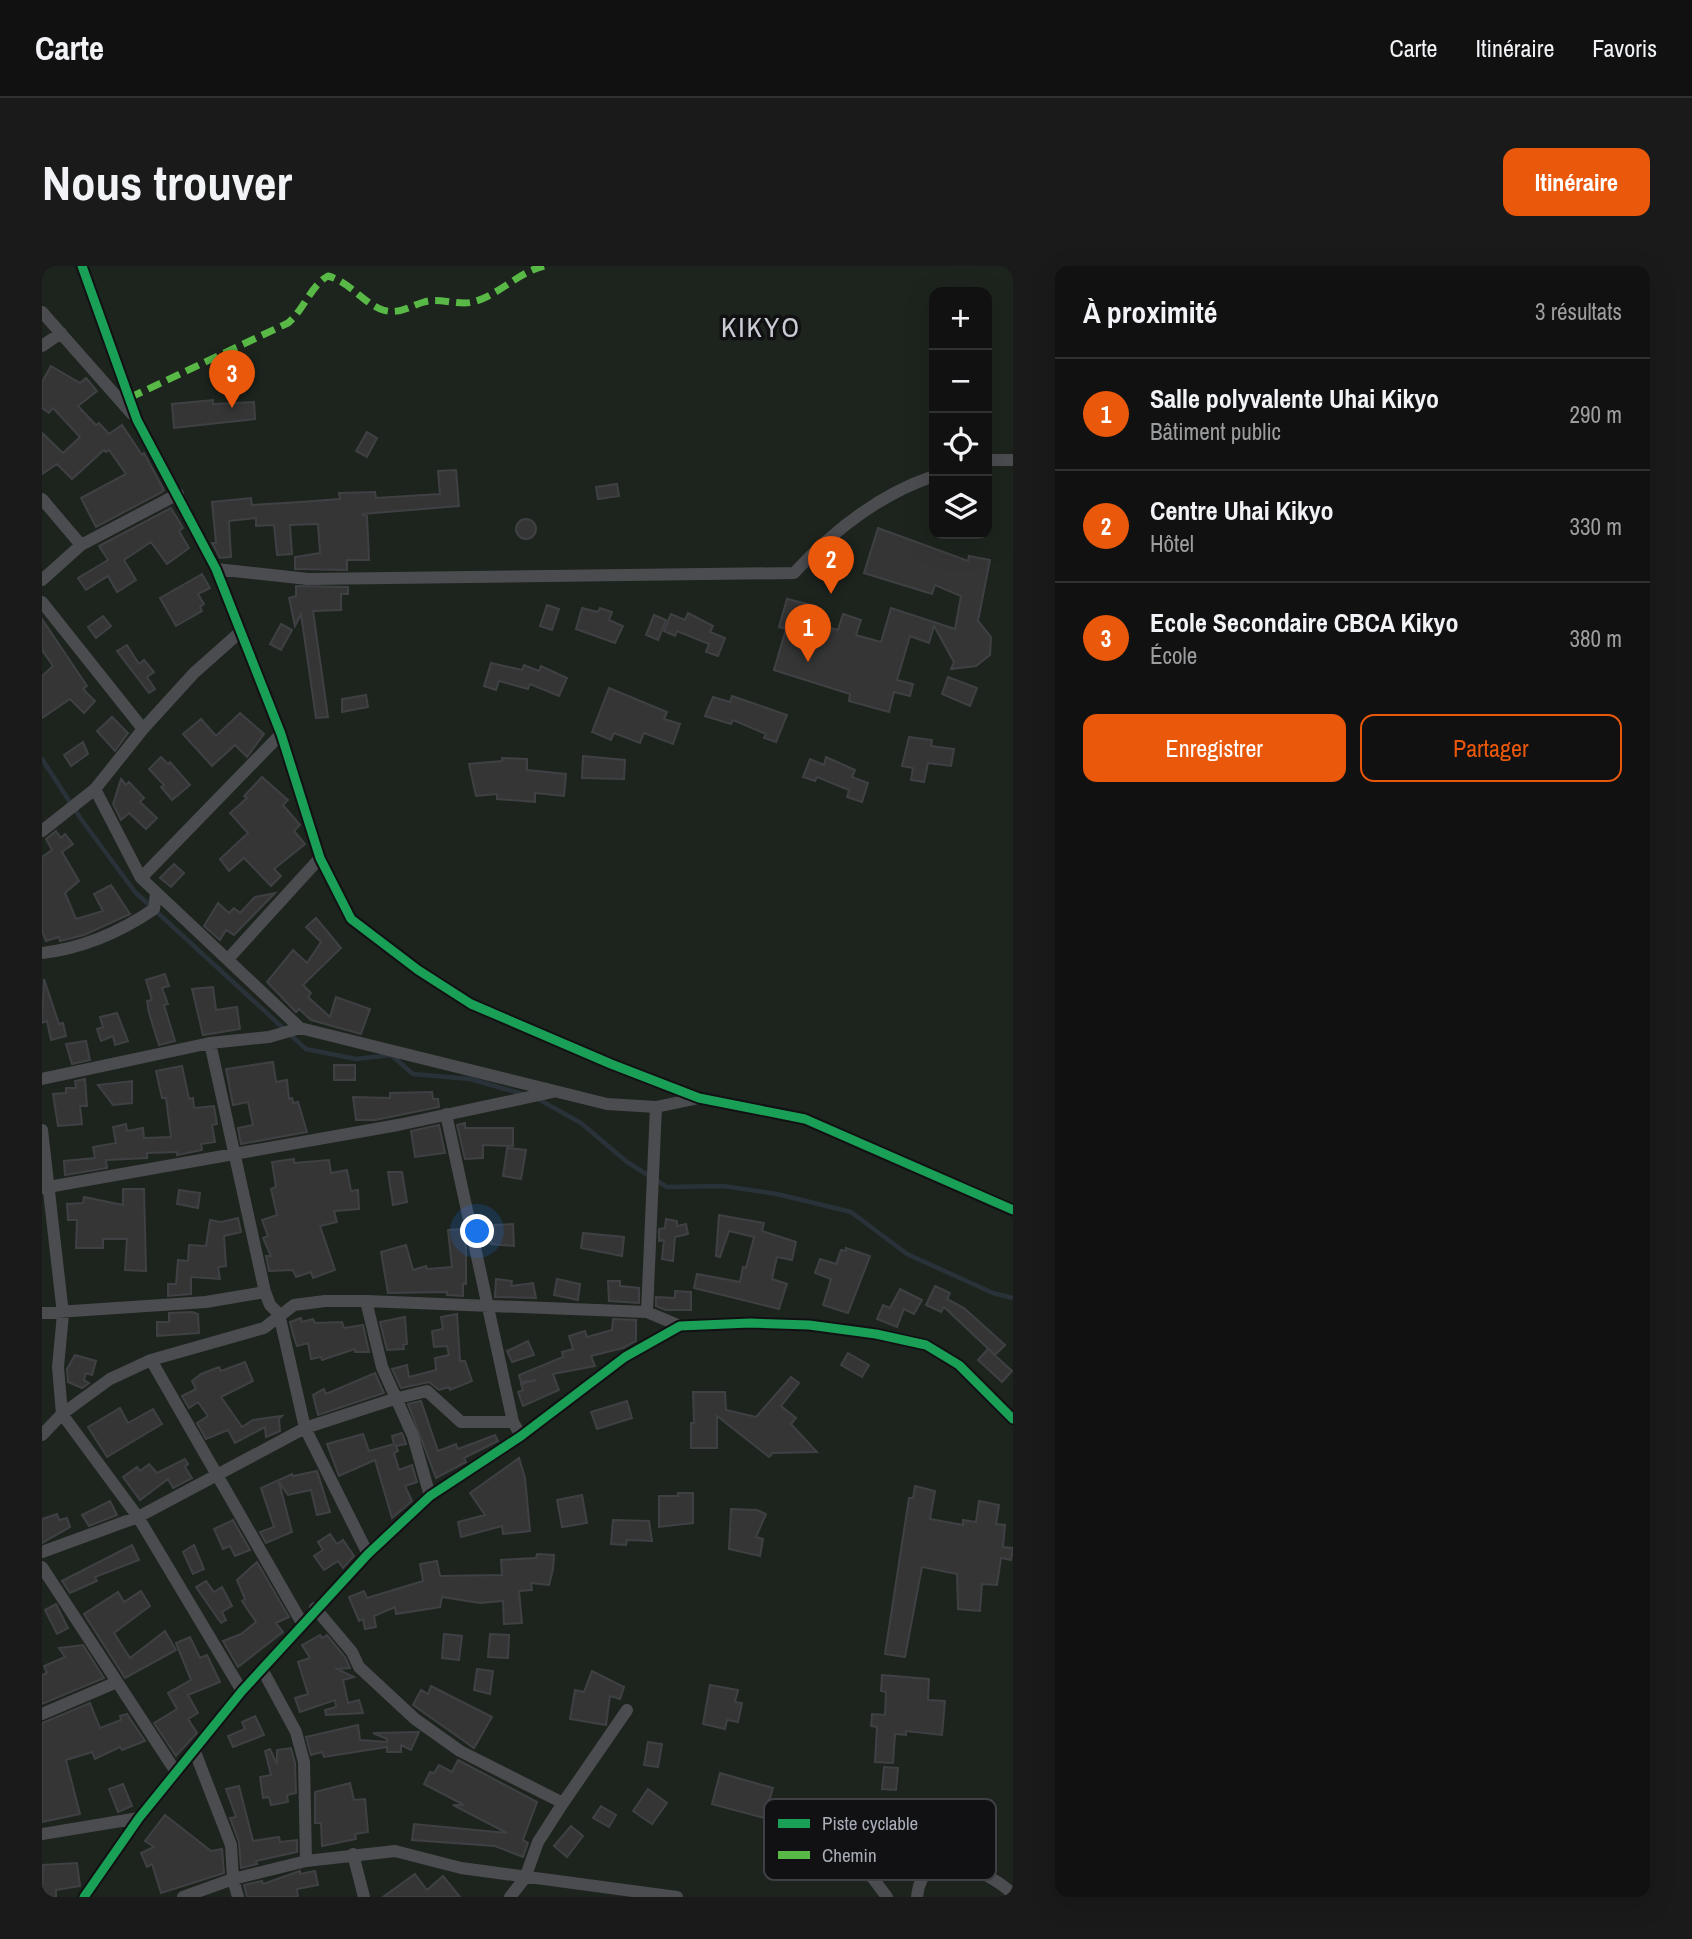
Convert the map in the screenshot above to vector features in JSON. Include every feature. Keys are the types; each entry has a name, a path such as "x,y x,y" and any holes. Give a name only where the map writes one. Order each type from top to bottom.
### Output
{"street":[{"path":"82,266 137,420 216,569 281,734 320,858 351,919 418,970 471,1004 611,1064 699,1098 805,1119 1013,1210"},
{"path":"42,312 137,420"},
{"path":"42,346 61,333"},
{"path":"992,460 1013,460"},
{"path":"216,569 308,579 794,573 818,547 853,520 885,499 929,478"},
{"path":"42,580 81,545 178,494"},
{"path":"42,499 81,545"},
{"path":"42,602 143,729"},
{"path":"42,831 77,800 95,789 143,729 194,673 239,633"},
{"path":"141,878 281,734"},
{"path":"95,789 141,878 300,1028"},
{"path":"228,959 320,858"},
{"path":"42,953 100,940 135,922 153,909 156,893"},
{"path":"42,1079 210,1043 269,1037 300,1028 607,1104 656,1107 699,1098"},
{"path":"210,1043 265,1293 270,1305 279,1314 305,1428 368,1554"},
{"path":"45,1187 234,1154 557,1091"},
{"path":"647,1312 656,1107"},
{"path":"446,1114 513,1422 522,1436"},
{"path":"42,1130 45,1187 64,1314 58,1367 62,1414 138,1517 242,1691"},
{"path":"42,1313 64,1314 206,1302 265,1293"},
{"path":"42,1435 62,1414 110,1379 151,1360 264,1328 294,1305 326,1301 647,1312 680,1326 750,1323 809,1325 876,1334 926,1345 958,1365 1013,1419"},
{"path":"366,1301 394,1399 413,1436 430,1496"},
{"path":"85,1897 139,1818 242,1691 315,1608 368,1554 430,1496 522,1436 625,1357 680,1326"},
{"path":"151,1360 302,1623"},
{"path":"42,1552 138,1517 305,1428 394,1399 427,1391 461,1422 513,1422"},
{"path":"42,1567 176,1772"},
{"path":"315,1608 352,1652 359,1667 415,1719 460,1751 563,1803"},
{"path":"262,1669 296,1732 304,1762 306,1861"},
{"path":"42,1714 117,1682"},
{"path":"510,1897 525,1878 538,1842 627,1710"},
{"path":"195,1752 231,1845 233,1879 238,1897"},
{"path":"42,1834 139,1818"},
{"path":"183,1897 233,1879 306,1861 395,1851 461,1868 609,1891 677,1897"},
{"path":"353,1854 364,1897"},
{"path":"996,1879 1013,1894"},
{"path":"874,1880 887,1897"},
{"path":"917,1897 921,1880"}],"shaded area":[{"path":"42,266 1013,266 1013,1897 42,1897"}],"building":[{"path":"51,366 80,383 86,378 97,391 78,406 109,434 122,425 142,455 144,453 164,490 162,492 96,527 81,498 126,474 109,450 104,450 72,479 57,464 42,474 42,433 63,453 80,437 53,408 49,413 42,408 42,382"},
{"path":"213,400 213,404 254,402 255,419 174,428 172,404"},
{"path":"367,432 377,438 367,457 356,451"},
{"path":"456,470 459,506 362,514 367,516 369,560 347,560 347,570 295,569 295,557 320,553 318,524 290,525 292,554 277,555 274,525 256,526 256,518 229,521 231,557 220,558 212,543 216,543 212,502 251,498 252,505 300,502 340,499 339,493 375,492 376,498 440,494 438,471"},
{"path":"617,484 619,496 598,499 596,487"},
{"path":"171,508 183,528 179,531 189,548 167,564 151,542 124,560 136,580 117,592 108,576 86,590 78,578 108,560 99,546"},
{"path":"522,519 530,519 536,529 530,539 522,539 516,533 516,525"},
{"path":"878,528 968,561 969,556 990,560 978,621 991,637 990,655 976,666 951,669 954,662 934,626 929,643 910,636 897,680 913,684 910,696 894,692 889,712 849,701 850,694 774,670 786,629 779,627 787,599 816,606 812,623 838,630 843,614 861,620 856,635 881,642 891,608 955,629 961,596 935,585 932,594 864,573"},
{"path":"202,574 210,588 198,594 204,604 200,607 202,611 176,626 160,598"},
{"path":"296,586 348,587 348,594 341,594 341,610 313,611 328,717 316,718 301,614 295,626 289,598 296,596"},
{"path":"547,605 559,609 552,630 540,626"},
{"path":"582,608 598,612 600,608 612,612 609,620 623,626 615,643 576,629"},
{"path":"688,613 713,626 710,632 725,638 718,656 706,652 709,644 677,631 675,636 664,631 671,614 685,620"},
{"path":"654,615 666,620 658,640 646,635"},
{"path":"103,616 111,626 96,638 88,627"},
{"path":"42,619 87,686 83,689 95,701 84,713 70,699 42,718 42,676 53,666 42,650"},
{"path":"281,624 292,630 281,650 270,644"},
{"path":"127,645 139,664 144,660 154,672 147,677 155,689 149,693 117,651"},
{"path":"491,663 522,670 524,665 539,671 541,666 567,678 559,696 530,684 528,689 499,681 496,690 484,686"},
{"path":"948,677 977,688 970,706 942,694"},
{"path":"609,688 667,712 664,719 680,724 673,744 644,733 640,743 614,733 611,740 592,732"},
{"path":"366,695 368,707 342,712 342,699"},
{"path":"732,696 787,715 776,742 764,738 766,734 733,720 731,724 705,716 713,697 730,702"},
{"path":"240,713 264,734 247,757 235,745 212,766 183,734 201,719 216,736"},
{"path":"112,717 128,733 115,751 97,731"},
{"path":"909,737 932,740 931,746 954,749 951,766 928,763 924,782 911,780 913,768 902,766"},
{"path":"83,742 88,754 71,766 64,755"},
{"path":"583,756 625,760 624,779 582,778"},
{"path":"161,757 168,764 170,762 190,785 172,800 161,787 164,785 149,769"},
{"path":"826,757 855,770 852,777 868,783 862,802 847,797 849,790 817,777 815,781 803,777 810,759 824,765"},
{"path":"502,758 527,759 527,770 566,774 564,796 535,793 535,802 497,799 497,794 476,796 469,764 502,761"},
{"path":"262,777 288,800 283,805 300,825 294,831 305,844 274,869 281,876 271,886 244,858 229,871 220,859 248,833 230,813 247,798 244,796"},
{"path":"121,779 126,785 129,782 144,798 140,802 157,818 146,829 129,813 121,820 113,804"},
{"path":"56,831 61,838 65,834 73,844 62,852 79,881 65,893 76,919 103,911 94,894 111,885 130,914 84,935 60,941 59,937 46,941 42,931 42,857 52,850 46,839"},
{"path":"174,864 184,873 171,887 160,878"},
{"path":"275,893 234,935 226,930 220,940 204,926 218,903 229,913 234,908 240,913 255,897"},
{"path":"316,918 341,948 303,985 311,993 308,997 330,1017 336,997 370,1009 361,1034 311,1020 299,1009 296,1012 267,982 293,950 307,963 321,942 306,927"},
{"path":"165,974 169,986 162,988 168,1004 164,1005 175,1041 159,1045 149,1013 147,1001 152,1000 146,980"},
{"path":"44,979 59,1024 63,1023 66,1036 51,1040 47,1021 42,1023"},
{"path":"213,987 216,1010 237,1007 240,1029 203,1035 192,989"},
{"path":"117,1013 128,1041 115,1045 113,1036 101,1041 97,1029 103,1027 100,1017"},
{"path":"86,1041 90,1060 72,1064 66,1044"},
{"path":"273,1062 276,1082 287,1080 289,1099 292,1098 293,1103 298,1102 307,1132 241,1144 238,1128 253,1125 248,1102 233,1105 226,1069"},
{"path":"334,1065 355,1065 355,1080 334,1080"},
{"path":"182,1066 189,1099 193,1098 194,1108 214,1106 217,1124 212,1125 215,1142 201,1144 202,1150 177,1155 177,1152 147,1153 147,1158 106,1160 107,1168 65,1175 64,1161 95,1158 93,1147 116,1143 113,1127 126,1124 127,1131 143,1128 144,1138 171,1137 166,1098 162,1098 156,1071"},
{"path":"85,1079 87,1106 80,1106 82,1124 58,1126 53,1094 66,1093 66,1088 76,1088 75,1081"},
{"path":"132,1081 132,1103 113,1105 98,1085"},
{"path":"432,1092 433,1099 438,1099 439,1107 375,1120 356,1120 353,1097 390,1098 390,1093"},
{"path":"465,1123 465,1128 513,1128 513,1146 483,1145 483,1158 465,1159 457,1125"},
{"path":"439,1125 445,1153 415,1157 411,1131"},
{"path":"507,1148 526,1150 521,1179 503,1176"},
{"path":"294,1159 294,1163 329,1160 331,1173 347,1170 351,1191 358,1190 359,1209 334,1211 337,1222 320,1226 335,1270 313,1278 311,1272 296,1277 293,1270 269,1271 266,1256 271,1256 263,1238 268,1236 262,1220 277,1215 271,1189 276,1187 272,1162"},
{"path":"388,1172 402,1172 407,1202 393,1205"},
{"path":"123,1189 144,1189 146,1271 125,1270 127,1239 103,1239 103,1248 76,1248 77,1220 68,1220 67,1204 83,1203 84,1197 123,1205"},
{"path":"179,1190 200,1193 198,1208 177,1204"},
{"path":"719,1215 764,1223 762,1231 796,1242 792,1260 777,1257 772,1279 787,1284 779,1309 694,1288 697,1274 740,1282 743,1267 746,1268 754,1237 729,1231 720,1257 716,1256"},
{"path":"238,1218 241,1232 224,1236 226,1266 218,1267 220,1279 191,1277 191,1294 168,1296 168,1284 176,1284 178,1260 188,1261 189,1245 206,1246 210,1220 221,1222"},
{"path":"666,1219 677,1221 677,1226 686,1224 688,1234 675,1237 673,1261 662,1259 664,1240 659,1241 659,1229 665,1228"},
{"path":"513,1224 514,1246 491,1244 494,1225"},
{"path":"462,1229 466,1247 466,1284 463,1284 463,1296 447,1295 447,1292 388,1293 381,1252 406,1245 413,1270 426,1266 427,1269 452,1267 448,1230"},
{"path":"583,1233 624,1237 622,1256 581,1248"},
{"path":"846,1248 870,1256 848,1313 823,1305 831,1279 815,1273 820,1259 836,1264 841,1250 846,1251"},
{"path":"496,1279 512,1281 511,1286 533,1283 536,1298 495,1297"},
{"path":"557,1279 580,1284 578,1300 554,1295"},
{"path":"608,1281 620,1281 620,1286 639,1288 639,1303 609,1301"},
{"path":"935,1286 950,1293 947,1299 964,1308 1005,1345 995,1355 944,1307 941,1312 926,1305"},
{"path":"900,1289 922,1300 914,1314 904,1309 897,1327 877,1319 883,1305 890,1308"},
{"path":"675,1291 691,1292 691,1310 666,1310 656,1306 656,1297 675,1298"},
{"path":"169,1313 198,1314 199,1333 157,1336 157,1322 169,1322"},
{"path":"457,1314 460,1361 465,1361 472,1381 450,1390 449,1387 439,1390 429,1382 401,1388 392,1369 407,1365 409,1377 436,1370 435,1358 449,1355 447,1346 434,1347 432,1331 443,1329 441,1317"},
{"path":"405,1317 407,1344 403,1345 404,1349 387,1350 380,1322"},
{"path":"301,1318 302,1322 313,1319 315,1323 342,1322 344,1328 363,1325 369,1352 355,1352 355,1349 322,1360 321,1357 311,1359 308,1343 297,1346 290,1322"},
{"path":"613,1319 636,1320 636,1341 623,1348 591,1356 595,1366 553,1374 559,1390 523,1406 518,1392 523,1390 521,1384 536,1380 521,1382 519,1375 563,1357 562,1352 573,1349 569,1336 585,1331 587,1337 612,1330"},
{"path":"528,1341 534,1355 512,1362 507,1351"},
{"path":"988,1349 1012,1371 1002,1382 978,1360"},
{"path":"848,1353 869,1365 862,1377 841,1365"},
{"path":"75,1355 96,1361 92,1375 86,1373 84,1380 89,1383 82,1388 68,1382 67,1369"},
{"path":"245,1362 253,1381 221,1397 242,1427 253,1420 282,1416 279,1419 280,1431 266,1437 265,1427 235,1443 228,1430 206,1439 197,1423 208,1416 198,1402 189,1408 182,1396 196,1389 192,1381 201,1374 219,1367 221,1371"},
{"path":"375,1373 384,1393 318,1415 313,1395 324,1389 326,1394"},
{"path":"791,1377 799,1383 781,1406 796,1418 791,1424 817,1452 773,1453 769,1457 717,1416 717,1448 691,1448 691,1423 694,1423 693,1392 725,1392 726,1410 756,1417"},
{"path":"421,1401 438,1451 456,1444 458,1449 495,1435 498,1441 464,1458 466,1462 436,1478 408,1404"},
{"path":"627,1401 632,1418 597,1429 591,1412"},
{"path":"120,1408 128,1423 153,1409 162,1424 107,1457 88,1427"},
{"path":"402,1433 406,1444 396,1446 398,1451 394,1453 399,1470 412,1465 417,1482 405,1486 412,1501 392,1518 375,1460 339,1476 327,1444 363,1434 369,1451 394,1444 392,1436"},
{"path":"519,1458 525,1478 530,1531 503,1534 502,1526 461,1537 458,1522 485,1515 470,1493"},
{"path":"185,1459 188,1464 185,1467 192,1478 173,1488 168,1479 140,1500 123,1477 137,1467 140,1471 149,1464 157,1473"},
{"path":"317,1471 330,1512 317,1515 311,1490 288,1495 279,1482 292,1532 266,1543 260,1532 274,1527 261,1488 292,1474 293,1476"},
{"path":"915,1486 935,1491 930,1519 963,1525 963,1520 976,1522 979,1501 999,1505 996,1524 1005,1525 1003,1547 1013,1548 1011,1560 1001,1558 997,1585 982,1584 980,1611 958,1609 957,1574 922,1567 905,1657 885,1654 909,1498 913,1498"},
{"path":"678,1493 693,1493 693,1523 659,1527 659,1496 678,1496"},
{"path":"582,1495 587,1523 562,1527 557,1500"},
{"path":"110,1501 117,1515 89,1526 82,1515"},
{"path":"731,1509 757,1510 766,1514 756,1537 763,1539 760,1556 729,1549"},
{"path":"57,1514 59,1520 67,1518 70,1527 42,1543 42,1519"},
{"path":"233,1520 250,1550 235,1556 230,1546 223,1549 214,1529"},
{"path":"613,1520 649,1521 652,1541 627,1540 626,1545 611,1544"},
{"path":"330,1534 337,1544 343,1540 354,1556 343,1568 338,1561 324,1570 314,1556 323,1550 318,1542"},
{"path":"132,1545 139,1560 95,1577 97,1581 70,1593 62,1581"},
{"path":"194,1545 204,1569 193,1574 183,1552"},
{"path":"537,1554 554,1555 553,1569 549,1585 531,1583 532,1590 519,1591 522,1623 504,1624 503,1601 480,1603 442,1597 440,1607 396,1614 395,1607 374,1616 376,1627 365,1629 363,1619 359,1621 349,1597 364,1591 367,1598 423,1581 420,1564 437,1561 440,1576 502,1575 501,1560 536,1558"},
{"path":"257,1562 289,1617 276,1623 283,1632 238,1667 223,1641 241,1634 256,1622 242,1601 245,1599 237,1580"},
{"path":"206,1581 214,1592 222,1587 232,1606 222,1612 226,1620 221,1623 196,1587"},
{"path":"141,1591 150,1606 114,1633 130,1658 165,1631 176,1650 125,1678 84,1614 118,1592 124,1602"},
{"path":"56,1604 68,1628 57,1634 45,1610"},
{"path":"444,1634 462,1636 459,1660 442,1658"},
{"path":"490,1634 509,1635 508,1658 488,1657"},
{"path":"320,1635 322,1638 327,1635 345,1657 350,1668 337,1669 354,1677 343,1680 348,1703 359,1700 363,1713 326,1715 325,1710 336,1707 335,1700 300,1712 295,1698 308,1694 298,1662 310,1658 302,1645"},
{"path":"190,1637 200,1658 207,1655 220,1682 188,1695 198,1713 188,1719 197,1733 176,1756 154,1723 177,1709 168,1693 191,1680 176,1643"},
{"path":"83,1645 104,1678 42,1704 42,1675 47,1673 44,1666 65,1657 59,1648"},
{"path":"477,1669 493,1671 490,1694 474,1690"},
{"path":"592,1671 624,1687 620,1699 610,1696 606,1725 570,1719 575,1690 584,1692"},
{"path":"882,1675 929,1679 928,1700 945,1701 942,1735 906,1731 906,1735 895,1734 893,1763 875,1762 877,1727 871,1726 872,1714 885,1715 886,1692 881,1691"},
{"path":"710,1685 738,1690 735,1702 742,1703 738,1722 727,1720 725,1729 703,1724"},
{"path":"431,1686 492,1717 474,1748 413,1705 421,1690 428,1694"},
{"path":"90,1703 100,1728 121,1720 120,1716 127,1714 145,1741 122,1750 120,1747 95,1759 92,1752 66,1760 80,1814 42,1822 42,1723"},
{"path":"255,1716 264,1735 233,1747 228,1736 245,1729 242,1722"},
{"path":"358,1725 360,1740 387,1742 387,1739 373,1733 419,1732 411,1750 401,1745 401,1752 387,1752 387,1747 324,1757 322,1752 311,1755 306,1737"},
{"path":"648,1742 662,1744 658,1767 644,1765"},
{"path":"291,1748 295,1763 296,1793 287,1795 288,1802 271,1805 269,1797 263,1798 260,1777 271,1775 265,1751 270,1749 277,1764 277,1750"},
{"path":"458,1760 537,1802 523,1840 528,1843 523,1857 495,1846 412,1840 414,1824 507,1833 453,1805 464,1805 424,1784 430,1772 434,1773 439,1765 452,1772"},
{"path":"884,1767 898,1768 896,1790 882,1789"},
{"path":"720,1773 773,1788 770,1799 764,1799 764,1818 712,1804"},
{"path":"350,1783 354,1800 365,1799 368,1832 355,1834 356,1839 322,1846 321,1823 315,1823 315,1792"},
{"path":"123,1784 132,1806 118,1812 109,1789"},
{"path":"239,1786 253,1841 279,1837 280,1842 297,1840 297,1852 256,1861 257,1864 241,1868 239,1842 230,1818 236,1817 226,1789"},
{"path":"648,1789 667,1803 652,1824 633,1811"},
{"path":"601,1806 616,1815 609,1827 593,1818"},
{"path":"165,1815 211,1851 222,1849 224,1873 161,1893 152,1864 147,1867 141,1853 154,1847 145,1841"},
{"path":"571,1826 583,1836 567,1857 554,1846"},
{"path":"77,1863 80,1886 56,1890 56,1897 42,1897 43,1865"},
{"path":"300,1871 300,1874 315,1871 318,1885 297,1889 298,1897 247,1897 244,1885 262,1881 263,1884"},
{"path":"415,1874 427,1890 443,1876 460,1897 383,1897"}],"waterway":[{"path":"42,759 81,819 135,892 306,1049 356,1059 391,1055 413,1074 470,1079 523,1094"},
{"path":"538,1099 581,1123 627,1162 667,1187 723,1186 777,1194 851,1212 907,1254 993,1293 1013,1298"}],"marked path":[{"path":"129,398 288,323 317,285 328,276 343,283 376,307 394,311 430,301 473,302 544,266"}],"cycle path":[{"path":"82,266 137,420 216,569 281,734 320,858 351,919 418,970 471,1004 611,1064 699,1098 805,1119 1013,1210"},
{"path":"84,1897 139,1818 242,1691 368,1554 430,1496 521,1436 625,1357 680,1326 750,1323 809,1325 876,1334 926,1345 959,1365 1013,1419"}],"place":[{"name":"Ecole Secondaire CBCA Kikyo","path":"232,408"},
{"name":"Centre Uhai Kikyo","path":"831,594"},
{"name":"Salle polyvalente Uhai Kikyo","path":"808,662"}],"district":[{"name":"KIKYO","path":"761,327"}]}
